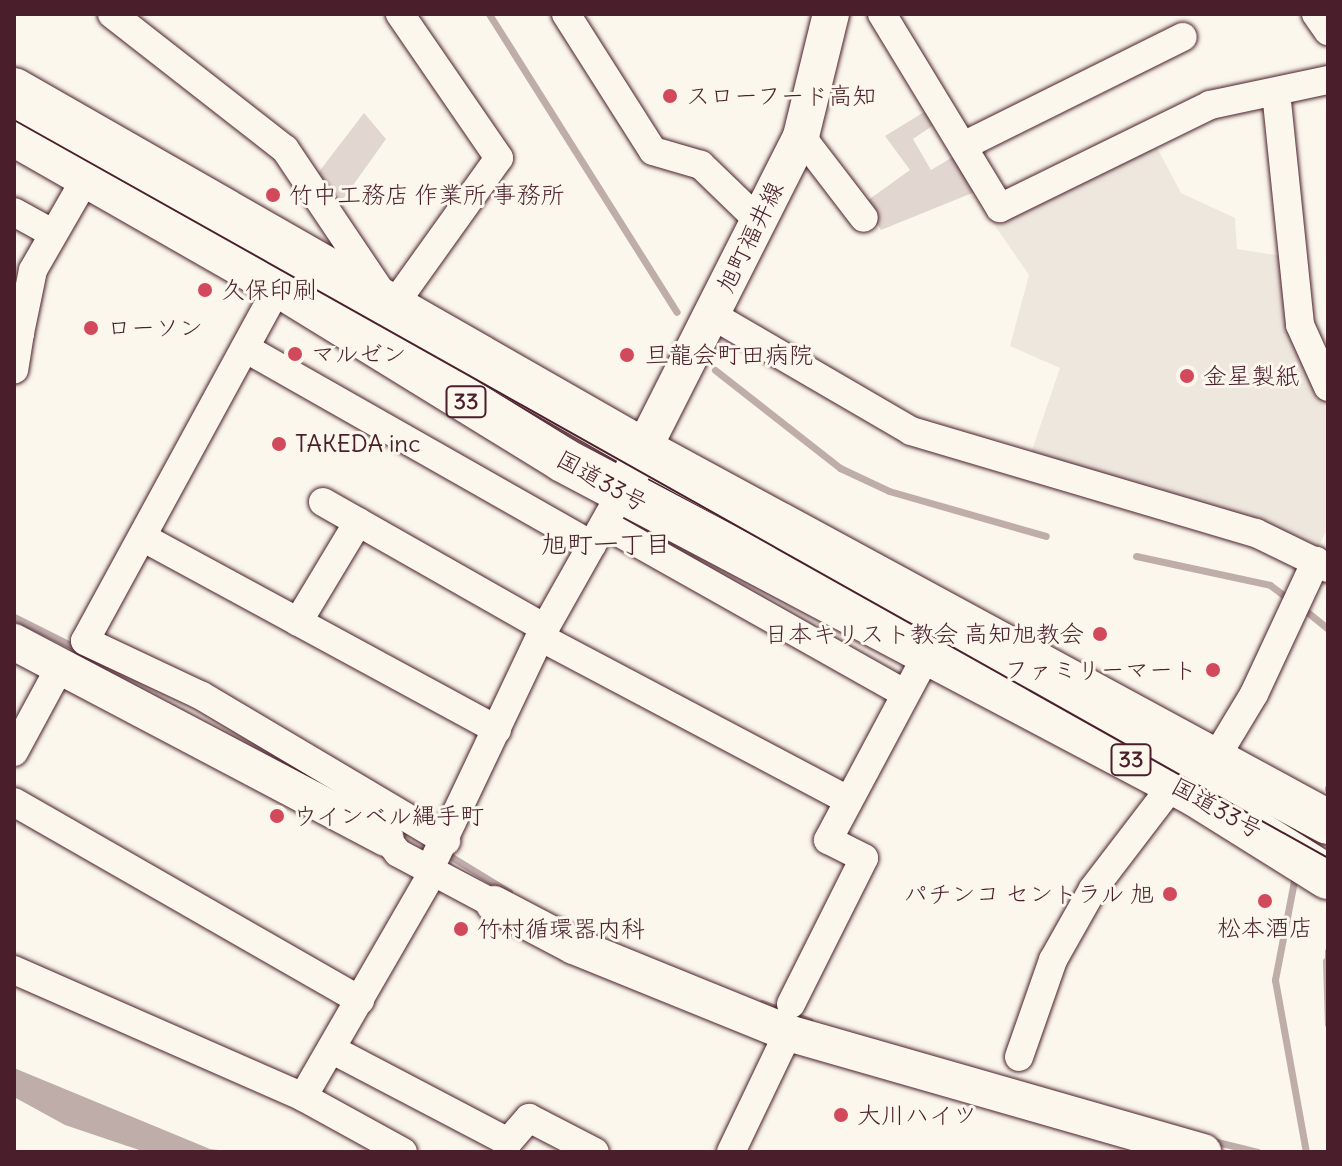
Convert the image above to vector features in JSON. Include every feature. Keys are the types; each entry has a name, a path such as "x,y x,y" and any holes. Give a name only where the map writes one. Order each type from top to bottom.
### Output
{"highway":[{"name":"国道33号","path":"14,90 380,323 606,521 929,651 1184,789 1328,877"},
{"name":"国道33号","path":"14,134 279,285 380,323 644,451 1215,756 1328,822"}],"street":[{"path":"112,14 285,149 380,323 499,158 400,14"},
{"path":"566,14 653,151 701,165 758,220"},
{"path":"882,14 965,145 1000,208 1210,105 1328,80"},
{"path":"1316,14 1328,31"},
{"name":"旭町福井線","path":"606,521 801,136 821,19"},
{"path":"965,145 1183,37"},
{"path":"1276,92 1300,325 1328,387"},
{"path":"801,136 864,218"},
{"path":"14,370 17,329 33,270 87,176"},
{"path":"14,212 52,233"},
{"path":"279,285 85,637 88,645 202,696 439,855 494,904 574,946 1203,1152"},
{"path":"712,315 911,431 1256,533 1323,559 1215,756 1080,913 1053,960 1019,1057"},
{"path":"245,348 606,521 904,693"},
{"path":"323,502 543,632 846,799"},
{"path":"303,1097 439,855 543,632 606,521"},
{"path":"298,622 358,522"},
{"path":"142,537 497,730"},
{"path":"14,642 386,838 439,855"},
{"path":"731,1152 864,858 828,840 846,799 929,651"},
{"path":"14,752 61,665"},
{"path":"14,802 360,1000"},
{"path":"14,970 303,1097 403,1152"},
{"path":"331,1049 508,1142 529,1118 595,1152"}],"shaded area":[{"path":"929,109 938,122 913,139 931,170 961,152 982,189 881,230 864,203 910,170 885,136"},
{"path":"364,113 386,139 339,205 318,173"},
{"name":"金星製紙","path":"1153,140 1181,193 1235,218 1237,249 1289,257 1328,397 1328,528 1316,552 1030,456 1060,368 1010,346 1029,275 989,217"},
{"path":"14,1068 210,1149 237,1152 145,1152 65,1125 14,1097"}],"waterway":[{"path":"489,14 677,312"},
{"path":"715,370 840,468 889,491 1046,536"},
{"path":"1136,556 1270,585 1290,600"},
{"path":"1301,607 1328,629"},
{"path":"14,617 78,649"},
{"path":"445,853 509,892"},
{"path":"1294,881 1275,980 1306,1152"},
{"path":"1328,951 1328,962"},
{"path":"1326,961 1328,1024"},
{"path":"762,1003 810,1021"},
{"path":"1209,1140 1258,1152"}],"tram line":[{"path":"14,120 1328,858"}],"place":[{"name":"スローフード高知","path":"670,96"},
{"name":"竹中工務店 作業所 事務所","path":"273,195"},
{"name":"久保印刷","path":"205,290"},
{"name":"ローソン","path":"91,328"},
{"name":"マルゼン","path":"295,354"},
{"name":"旦龍会町田病院","path":"627,355"},
{"name":"金星製紙","path":"1187,376"},
{"name":"TAKEDA inc","path":"279,444"},
{"name":"日本キリスト教会 高知旭教会","path":"1100,634"},
{"name":"ファミリーマート","path":"1213,670"},
{"name":"ウインベル縄手町","path":"277,816"},
{"name":"パチンコ セントラル 旭","path":"1170,894"},
{"name":"松本酒店","path":"1265,901"},
{"name":"竹村循環器内科","path":"461,929"},
{"name":"大川ハイツ","path":"841,1115"}],"district":[{"name":"旭町一丁目","path":"606,544"}]}
